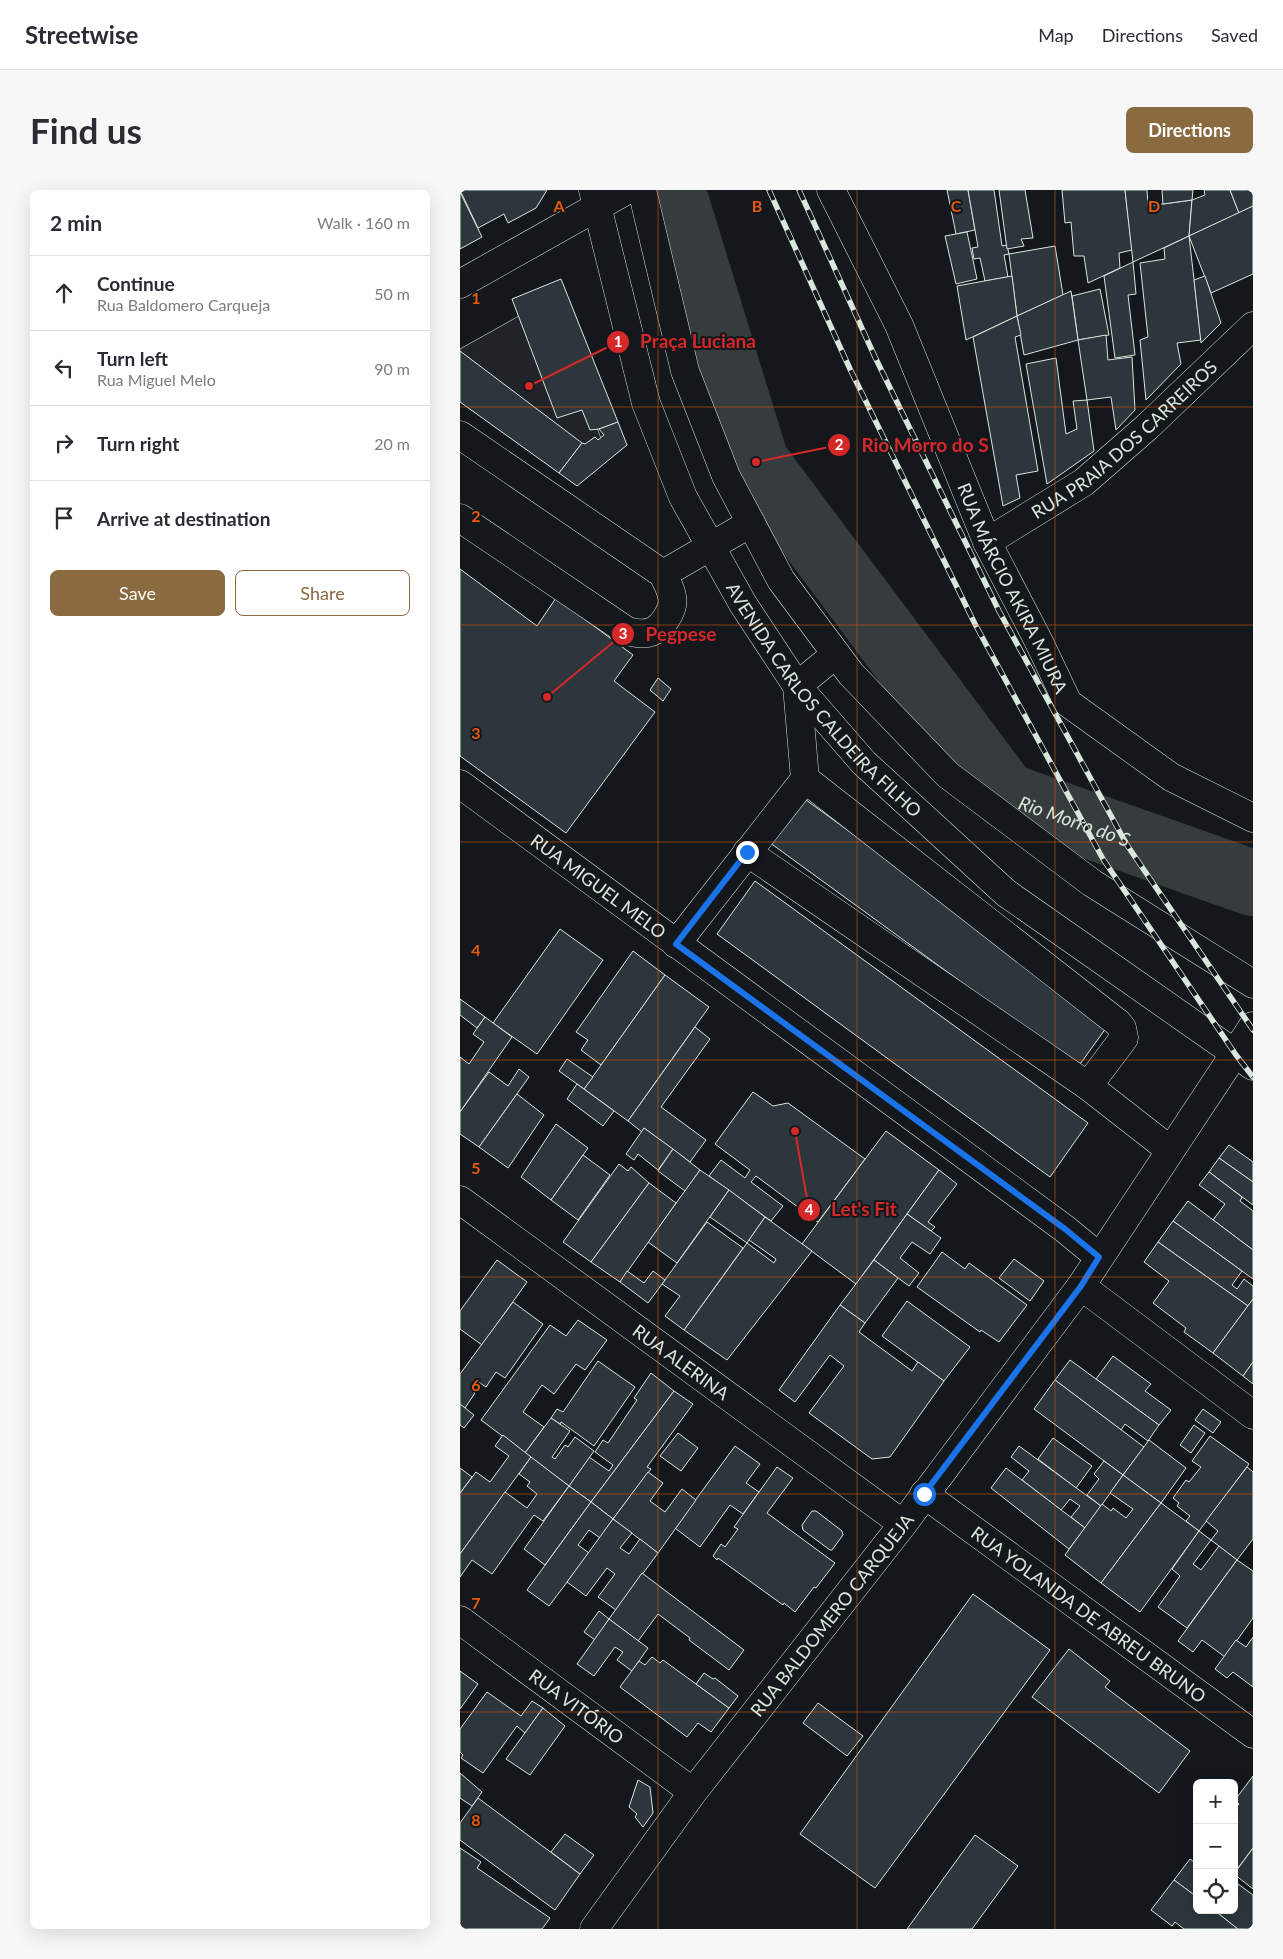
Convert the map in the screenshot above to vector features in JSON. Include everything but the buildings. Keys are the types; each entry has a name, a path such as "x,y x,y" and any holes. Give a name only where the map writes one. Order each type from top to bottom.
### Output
{"street":[{"path":"460,284 596,198 627,190"},
{"name":"AVENIDA CARLOS CALDEIRA FILHO","path":"642,190 685,371 726,476 781,580 851,674 948,775 1092,883 1253,984"},
{"name":"RUA MÁRCIO AKIRA MIURA","path":"831,190 899,325 987,542 1039,642 1068,703 1171,777 1253,818"},
{"name":"AVENIDA CARLOS CALDEIRA FILHO","path":"596,198 646,403 683,497 743,604 797,686 864,763 1006,893 1244,1059"},
{"name":"RUA PRAIA DOS CARREIROS","path":"987,542 1084,482 1147,427 1253,326"},
{"path":"460,435 663,574 673,598 672,607 662,624 652,632 640,634 627,631 460,518"},
{"path":"663,574 710,545 751,523"},
{"path":"676,944 805,778 797,686 836,654"},
{"path":"805,778 1118,1023 1122,1028 1124,1038 1088,1086"},
{"name":"RUA MIGUEL MELO","path":"460,784 1065,1229 1099,1257"},
{"path":"747,852 1088,1086 1170,1150"},
{"name":"RUA BALDOMERO CARQUEJA","path":"594,1929 693,1792 903,1524 1081,1286 1170,1150 1244,1059 1253,1026"},
{"name":"RUA ALERINA","path":"460,1200 903,1524"},
{"path":"1081,1286 1253,1415"},
{"name":"RUA YOLANDA DE ABREU BRUNO","path":"924,1494 1253,1734"},
{"name":"RUA VITÓRIO","path":"460,1620 693,1792"}],"shaded area":[{"path":"553,297 585,398 601,438 576,458 460,374 460,349"}],"waterway":[{"name":"Rio Morro do S","path":"677,205 756,462 1006,796 1253,883"}],"railway":[{"path":"769,190 850,369 975,624 1103,859 1236,1055 1253,1077"},
{"path":"799,190 875,357 999,611 1127,845 1253,1030"}],"place":[{"name":"Praça Luciana","path":"529,386"},
{"name":"Rio Morro do S","path":"756,462"},
{"name":"Pegpese","path":"547,697"},
{"name":"Let's Fit","path":"795,1131"}],"route":[{"path":"747,852 676,944 1065,1229 1099,1257 1081,1286 924,1494"}]}
